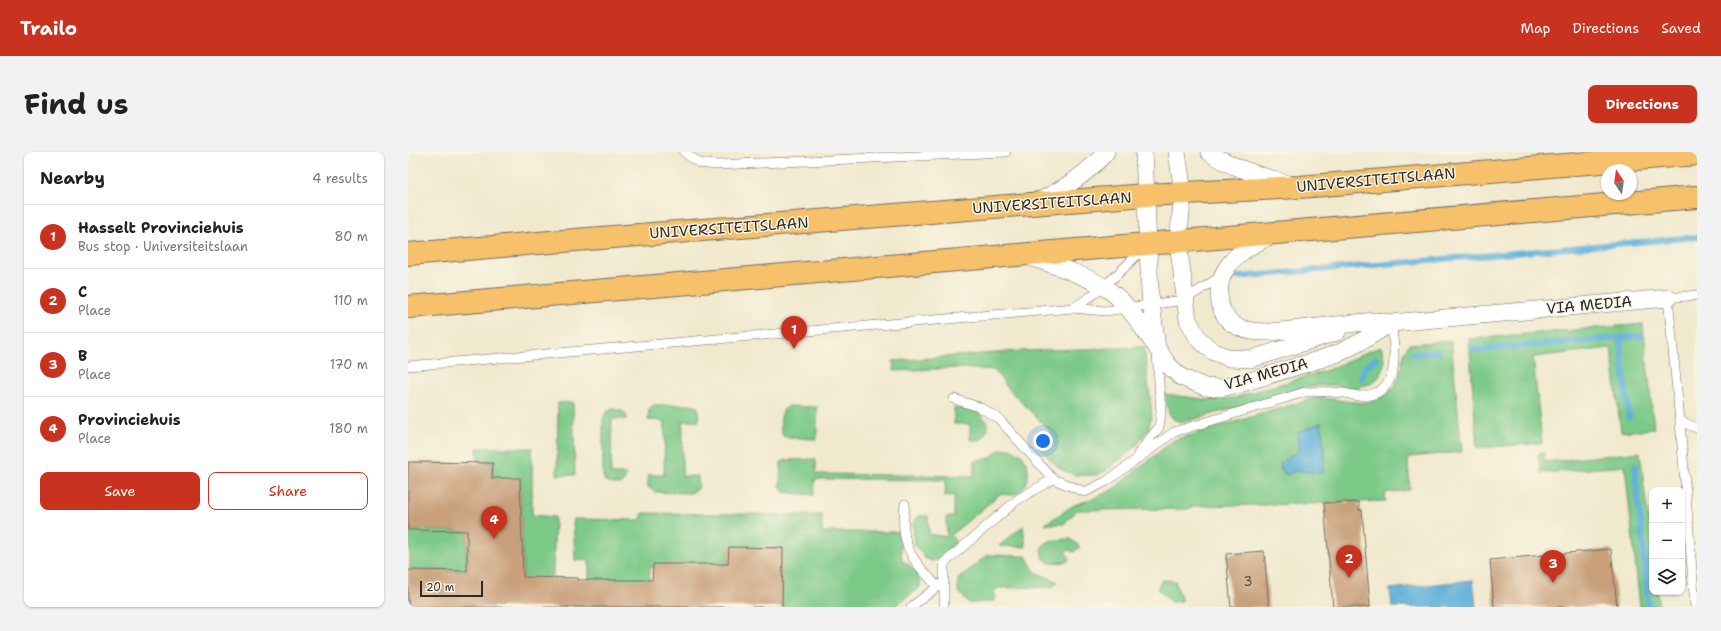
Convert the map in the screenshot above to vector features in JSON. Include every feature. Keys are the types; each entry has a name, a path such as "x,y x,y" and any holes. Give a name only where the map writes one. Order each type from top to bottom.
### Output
{"highway":[{"name":"UNIVERSITEITSLAAN","path":"408,254 1146,195 1299,187 1697,154"},
{"path":"408,307 779,274 1025,255 1697,197"}],"street":[{"path":"1032,204 1064,189 1094,165 1106,152"},
{"name":"VIA MEDIA","path":"1144,152 1152,305 1157,348 1169,366 1181,377 1205,387 1221,388 1324,358 1362,341 1383,322"},
{"name":"VIA MEDIA","path":"1177,152 1183,193 1178,242 1184,300 1188,320 1198,338 1212,351 1229,358 1251,359 1383,322"},
{"path":"1209,152 1220,160 1251,172 1299,187"},
{"path":"1220,277 1228,265 1239,254 1273,234"},
{"path":"1025,255 1079,274 1105,287 1128,308 1157,348"},
{"name":"VIA MEDIA","path":"1220,277 1220,301 1225,315 1232,323 1243,329 1254,332 1271,332 1668,298"}],"lane":[{"path":"684,152 699,163 716,165 1006,152"},
{"path":"1073,308 1091,298 1105,287 1148,244"},
{"path":"408,366 1073,308 1105,311 1184,300 1220,277"},
{"path":"1696,607 1668,298 1697,295"},
{"path":"954,399 979,407 998,418 1053,479 1085,492 1107,481 1174,432 1306,392 1324,390 1356,396 1372,394 1383,388 1394,371 1395,354 1383,322"},
{"path":"1131,463 1159,427 1161,413 1157,348"},
{"path":"1680,421 1697,420"},
{"path":"1680,421 1697,428"},
{"path":"944,607 941,584 944,562 1017,500 1053,479"},
{"path":"905,504 904,528 906,542 911,555 941,584"},
{"path":"911,607 941,584"}],"green space":[{"path":"1643,324 1654,429 1621,432 1611,348 1533,357 1542,443 1477,448 1469,339"},
{"path":"1451,341 1462,452 1410,457 1408,461 1410,490 1385,493 1386,501 1351,502 1351,500 1311,504 1191,506 1191,509 1077,510 1064,524 1045,524 1074,505 1112,490 1174,440 1315,398 1354,402 1373,401 1390,391 1396,383 1399,377 1406,348 1409,344"},
{"path":"1144,347 1152,415 1148,430 1137,445 1109,469 1096,475 1075,475 1060,469 1037,446 1051,432 1010,391 994,370 956,368 894,371 893,361 1018,351"},
{"path":"1381,347 1384,361 1381,373 1373,382 1367,385 1359,386 1359,389 1333,385 1311,386 1185,422 1175,420 1171,417 1167,409 1165,394 1209,400 1233,398 1328,370"},
{"path":"573,402 575,475 557,475 558,403"},
{"path":"653,405 692,405 698,407 699,421 683,421 682,476 698,476 699,485 697,490 690,493 655,492 648,487 648,475 664,475 665,421 648,420 649,410"},
{"path":"789,406 817,407 817,439 788,438 783,436 781,419 783,411"},
{"path":"954,408 974,410 981,415 987,422 988,428 984,437 980,440 970,440 970,424 954,424"},
{"path":"613,409 622,411 626,414 627,419 612,419 611,474 626,474 625,480 621,484 608,483 603,477 603,419 606,412"},
{"path":"477,448 532,448 532,515 555,517 552,597 524,596 520,479 492,478 493,463 478,461"},
{"path":"1013,449 1025,459 1028,472 1025,485 1016,494 1000,494 951,535 957,544 941,559 932,561 926,559 915,546 913,523 919,516 928,516 929,534 947,537 946,517 954,517 954,495 945,497 946,480 815,479 814,495 784,492 780,486 781,462 787,460 816,459 816,474 974,476 974,461 990,458 997,451"},
{"path":"1640,452 1649,526 1649,595 1657,595 1659,607 1640,607 1625,466 1541,473 1538,454 1544,453 1545,462"},
{"path":"642,513 822,515 822,532 899,532 902,561 909,565 918,575 920,587 894,607 782,607 782,552 728,551 727,591 704,568 650,567 649,585 589,585 589,560 575,560 573,519 641,520"},
{"path":"1023,526 1026,547 999,546"},
{"path":"410,530 467,531 467,571 410,570"},
{"path":"1071,539 1080,547 1074,552 1068,550 1065,552 1070,558 1067,562 1049,563 1043,558 1041,549 1044,545 1054,540"},
{"path":"987,555 1026,556 1035,572 1058,582 1053,587 998,588 993,592 996,597 995,600 990,602 969,603 958,592 958,579"},
{"path":"1162,580 1175,581 1182,601 1171,602 1157,589"}],"water":[{"path":"1321,423 1325,458 1323,473 1294,471 1287,475 1281,470 1280,464 1298,451 1297,433"},
{"path":"1473,580 1476,607 1392,607 1390,589"}],"building":[{"path":"408,462 493,463 492,478 520,478 523,577 578,578 578,580 652,580 653,564 728,564 729,547 783,548 782,607 408,607 408,570 467,571 467,531 408,530"},
{"path":"1359,502 1359,510 1362,510 1370,607 1333,607 1324,503"},
{"path":"1611,549 1617,607 1494,607 1490,560"},
{"path":"1264,551 1269,607 1231,607 1226,554"}],"waterway":[{"path":"1237,277 1697,237"},
{"path":"1473,350 1641,336"},
{"path":"1620,339 1629,418"},
{"path":"1414,354 1439,352"},
{"path":"1361,378 1366,366 1376,359"},
{"path":"1635,466 1649,607"}],"place":[{"name":"Hasselt Provinciehuis","path":"794,349"},
{"name":"Provinciehuis","path":"494,539"},
{"name":"C","path":"1349,578"},
{"name":"B","path":"1553,583"}]}
